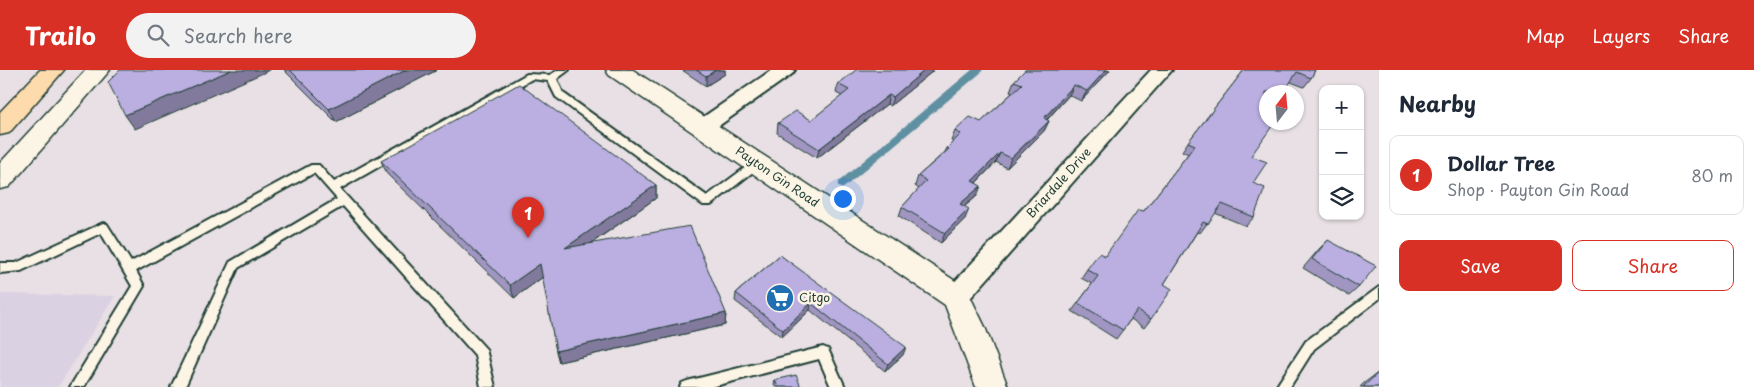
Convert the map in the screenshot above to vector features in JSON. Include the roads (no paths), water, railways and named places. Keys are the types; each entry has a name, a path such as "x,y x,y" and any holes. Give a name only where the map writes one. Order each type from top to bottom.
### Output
{"highway":[{"path":"0,127 52,70"}],"street":[{"path":"0,180 99,70"},
{"name":"Payton Gin Road","path":"617,70 956,297"},
{"path":"703,127 785,70"},
{"name":"Briardale Drive","path":"956,297 1162,70"},
{"path":"956,297 970,327 992,387"}],"lane":[{"path":"334,188 530,76 552,78 564,70"},
{"path":"552,78 559,95 707,202 758,164"},
{"path":"129,269 315,168 481,353 488,387"},
{"path":"178,387 234,265 344,200"},
{"path":"0,268 17,268 103,227 138,286 77,387"},
{"path":"1283,387 1310,345 1379,292"},
{"path":"687,387 726,382 823,353 838,387"}],"waterway":[{"path":"842,184 978,70"}],"place":[{"name":"Dollar Tree","path":"528,238"},
{"name":"Citgo","path":"780,298"}]}
